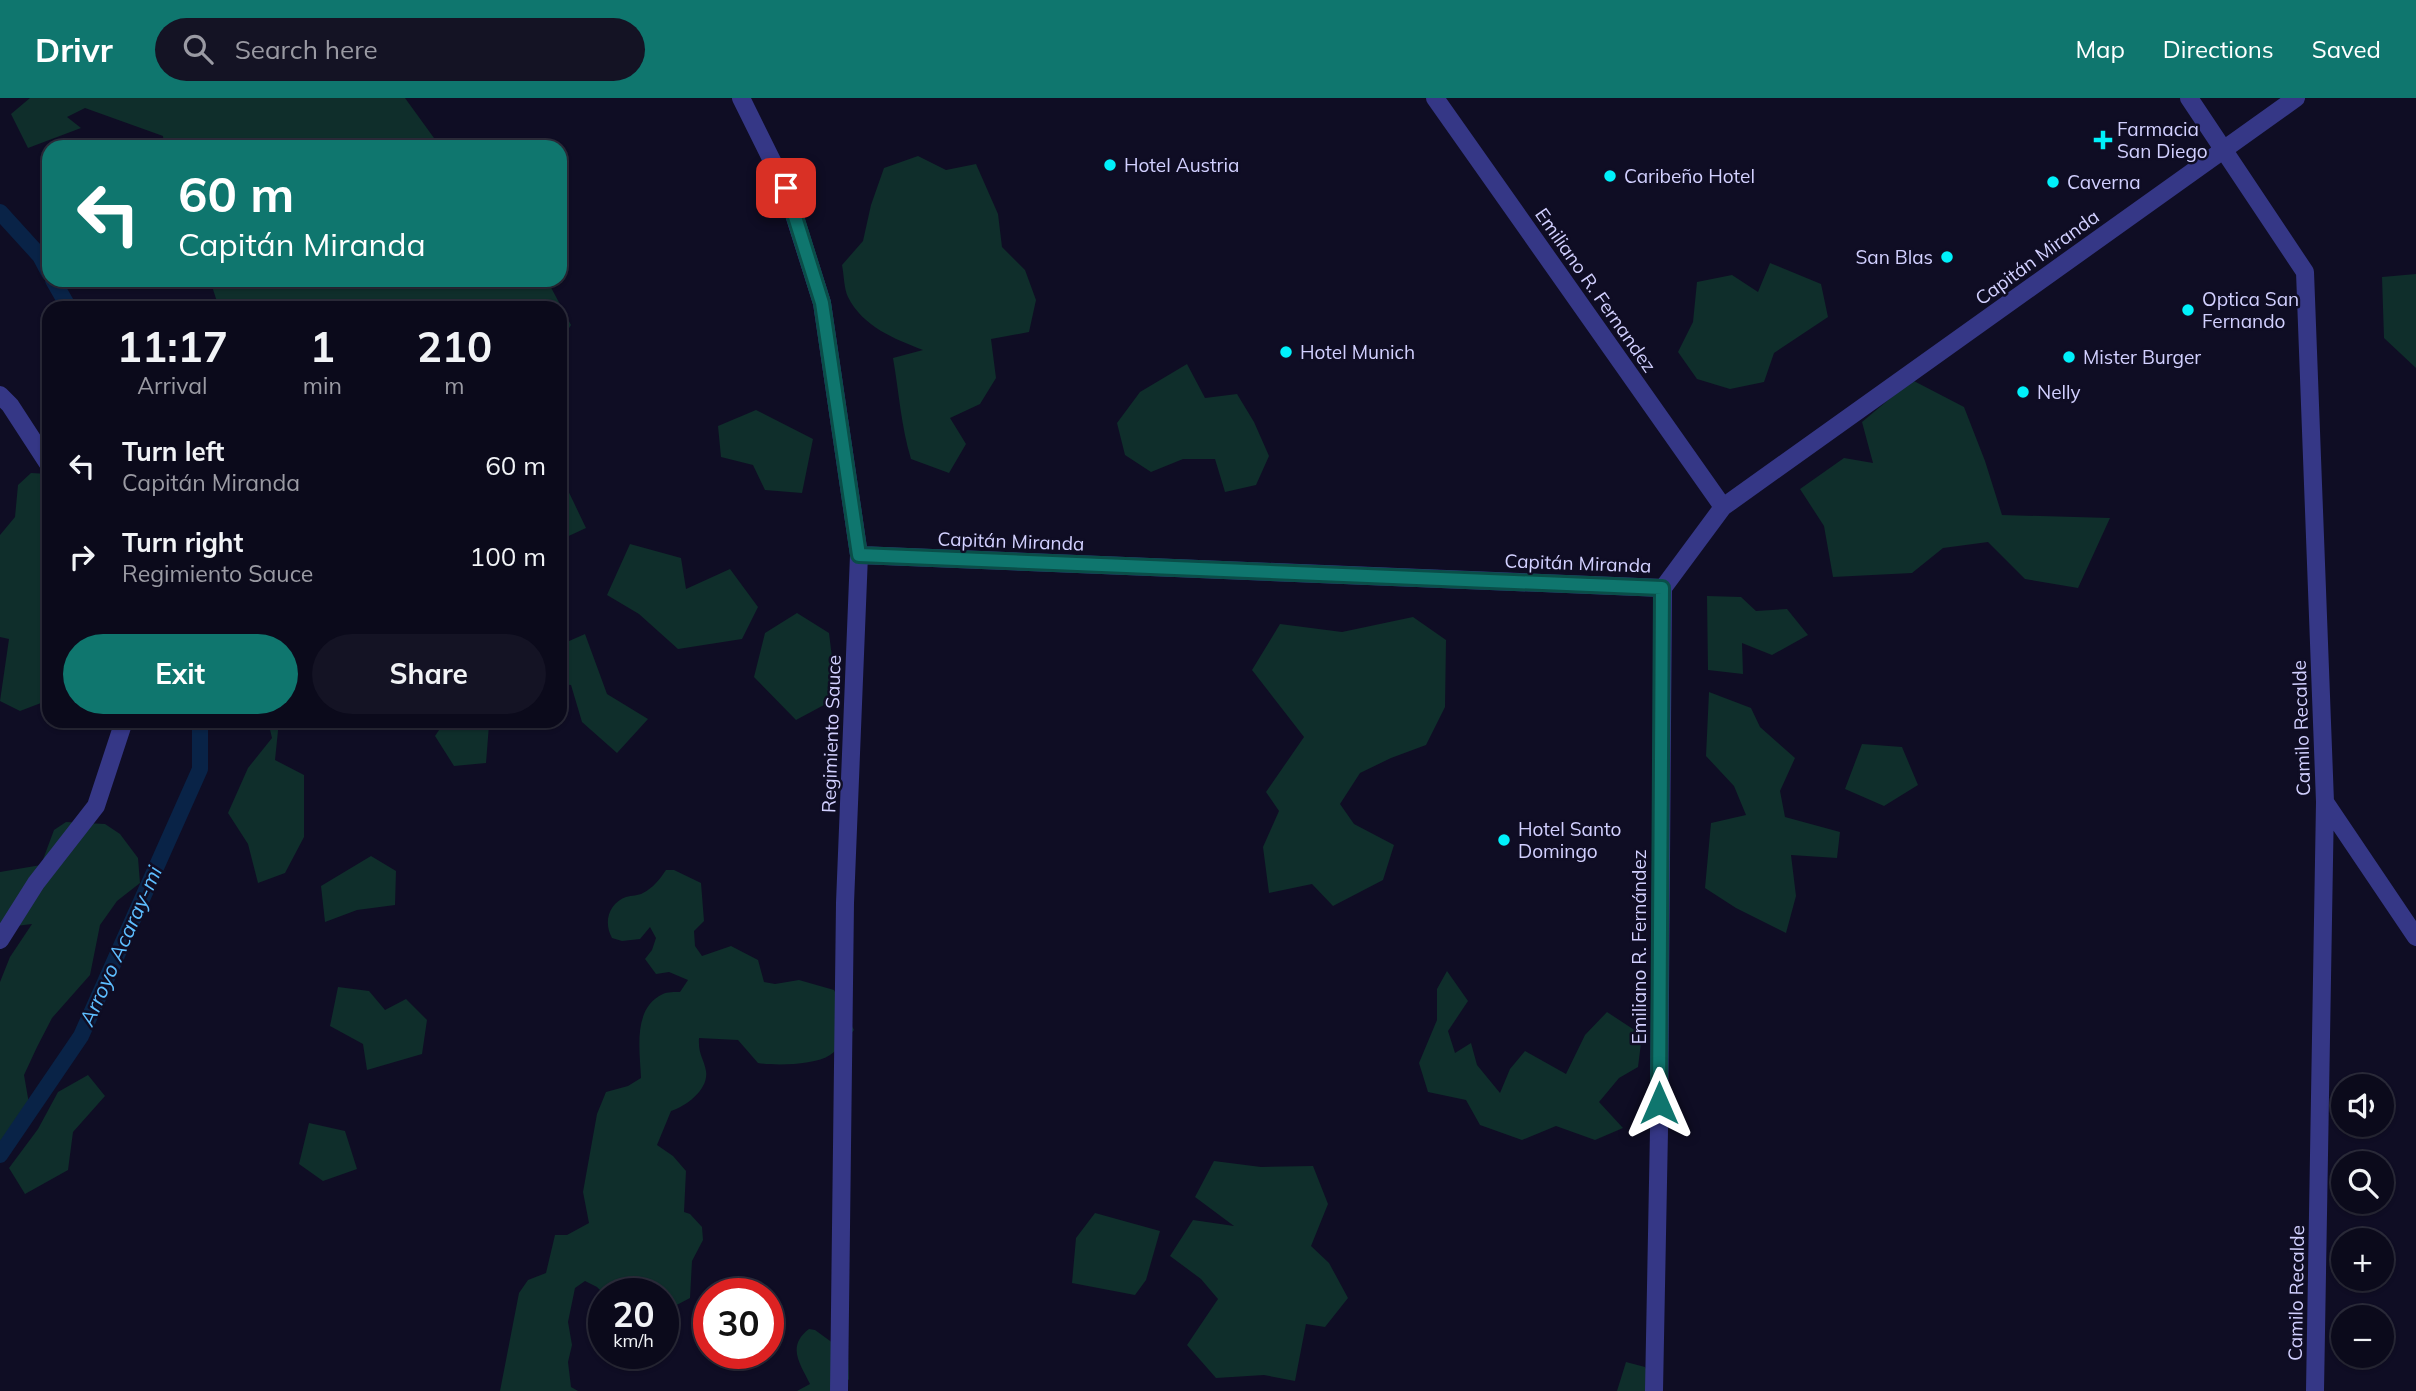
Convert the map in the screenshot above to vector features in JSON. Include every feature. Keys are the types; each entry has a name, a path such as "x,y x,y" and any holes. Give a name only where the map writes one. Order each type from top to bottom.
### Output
{"street":[{"name":"Regimiento Sauce","path":"741,98 786,188 822,303 859,555 845,903 839,1391"},
{"name":"Emiliano R. Fernandez","path":"1435,98 1723,507"},
{"name":"Camilo Recalde","path":"2189,98 2305,272 2325,802 2315,1391"},
{"name":"Capitán Miranda","path":"859,555 1662,588 1723,507 2296,98"},
{"path":"0,395 10,405 42,454"},
{"name":"Emiliano R. Fernández","path":"1654,1391 1659,1116 1662,588"},
{"path":"0,940 36,883 96,806 122,728"},
{"path":"2325,802 2416,937"}],"green space":[{"path":"30,98 405,98 434,138 163,140 163,136 85,108 67,117 81,128 49,140 42,140 42,143 28,148 11,114"},
{"path":"918,156 946,170 976,164 998,214 1002,247 1025,270 1036,300 1029,332 991,339 996,378 980,404 950,418 966,444 949,473 911,459 905,434 893,358 923,350 881,331 862,316 847,294 842,265 863,241 871,205 884,168"},
{"path":"1770,263 1821,284 1828,317 1774,353 1764,382 1730,389 1697,379 1678,352 1693,322 1697,282 1732,275 1758,292"},
{"path":"2416,274 2416,368 2384,338 2382,277"},
{"path":"212,287 551,287 558,301 217,301"},
{"path":"1187,364 1205,398 1237,394 1254,422 1269,456 1256,485 1225,492 1215,459 1183,459 1151,472 1125,455 1117,423 1140,392"},
{"path":"1912,380 1964,407 2002,515 2110,518 2078,588 2025,579 1988,542 1943,548 1912,573 1833,577 1824,526 1800,489 1844,458 1873,463 1862,422"},
{"path":"756,410 813,439 802,493 765,490 753,465 721,457 718,426"},
{"path":"31,473 42,474 42,702 20,711 0,701 9,639 0,637 0,535 15,517 18,485"},
{"path":"567,488 586,528 567,537"},
{"path":"630,544 681,558 686,589 730,569 758,607 742,639 678,649 639,614 607,595"},
{"path":"1707,596 1741,597 1756,611 1787,609 1808,635 1772,655 1742,643 1743,674 1708,670"},
{"path":"797,613 829,633 837,698 796,720 754,677 765,633"},
{"path":"1413,617 1446,640 1445,707 1426,745 1360,773 1340,804 1354,824 1394,845 1383,880 1333,906 1312,884 1269,893 1263,847 1279,811 1266,792 1304,737 1252,670 1280,624 1342,632"},
{"path":"585,634 607,694 648,719 617,753 582,722 571,685 567,685 567,642"},
{"path":"1709,692 1751,708 1760,727 1795,758 1780,791 1785,817 1840,832 1837,858 1791,855 1796,896 1786,933 1736,908 1705,888 1711,823 1746,815 1734,786 1706,756"},
{"path":"270,728 278,728 275,760 304,775 304,837 285,873 258,883 248,844 228,813 248,768 272,738"},
{"path":"440,728 489,728 486,763 454,766 435,736"},
{"path":"1862,744 1902,747 1918,785 1884,806 1845,789"},
{"path":"66,822 105,824 120,834 138,858 140,883 117,901 100,925 90,975 52,1018 37,1047 24,1075 32,1121 7,1155 0,1158 0,982 10,957 32,924 0,928 0,872 41,865 54,830"},
{"path":"371,856 396,871 395,905 357,910 325,922 321,886"},
{"path":"666,870 674,870 701,883 704,921 694,931 695,946 702,956 731,946 758,960 764,982 775,984 799,980 834,990 854,1030 830,1055 805,1063 758,1063 738,1040 699,1038 706,1071 704,1084 690,1101 671,1111 657,1145 673,1156 686,1171 684,1212 690,1214 702,1227 703,1240 692,1261 690,1298 679,1304 679,1278 588,1278 588,1282 585,1281 575,1288 568,1322 572,1345 568,1362 571,1387 578,1391 500,1391 519,1293 528,1280 546,1273 555,1235 567,1235 589,1223 583,1192 597,1114 606,1092 628,1086 641,1078 639,1043 646,1009 663,994 680,992 688,980 669,972 656,974 645,959 656,938 650,927 640,939 622,941 612,938 609,932 609,914 615,904 626,897 647,891"},
{"path":"1447,971 1468,1001 1448,1031 1455,1053 1471,1043 1477,1065 1500,1093 1510,1069 1525,1051 1566,1074 1585,1035 1607,1012 1642,1035 1638,1067 1619,1078 1599,1102 1623,1128 1595,1140 1556,1126 1522,1140 1480,1125 1466,1100 1428,1092 1419,1063 1437,1020 1437,989"},
{"path":"338,987 369,991 385,1010 406,999 427,1020 422,1054 367,1070 363,1044 330,1026"},
{"path":"88,1075 105,1096 73,1132 68,1170 25,1194 9,1168 38,1129 58,1092"},
{"path":"309,1123 345,1131 357,1169 323,1181 299,1164"},
{"path":"1214,1161 1261,1167 1313,1166 1328,1204 1311,1246 1329,1263 1348,1298 1325,1327 1306,1324 1295,1381 1264,1375 1216,1378 1187,1345 1218,1299 1201,1279 1170,1256 1193,1220 1234,1226 1195,1197"},
{"path":"1095,1213 1160,1231 1146,1280 1135,1295 1072,1283 1076,1238"},
{"path":"809,1329 815,1330 848,1354 849,1379 840,1391 797,1391 810,1384 797,1350 802,1336"},
{"path":"1626,1362 1645,1367 1657,1391 1617,1391"}],"waterway":[{"name":"Arroyo Acaray-mi","path":"0,212 42,260"},
{"name":"Arroyo Acaray-mi","path":"57,287 65,301"},
{"name":"Arroyo Acaray-mi","path":"0,1155 81,1036 200,769 200,728"}],"place":[{"name":"Farmacia San Diego","path":"2103,140"},
{"name":"Hotel Austria","path":"1110,165"},
{"name":"Caribeño Hotel","path":"1610,176"},
{"name":"Caverna","path":"2053,182"},
{"name":"San Blas","path":"1947,257"},
{"name":"Optica San Fernando","path":"2188,310"},
{"name":"Hotel Munich","path":"1286,352"},
{"name":"Mister Burger","path":"2069,357"},
{"name":"Nelly","path":"2023,392"},
{"name":"Hotel Santo Domingo","path":"1504,840"}],"route":[{"path":"786,188 822,303 859,555 1662,588 1659,1103"}]}
